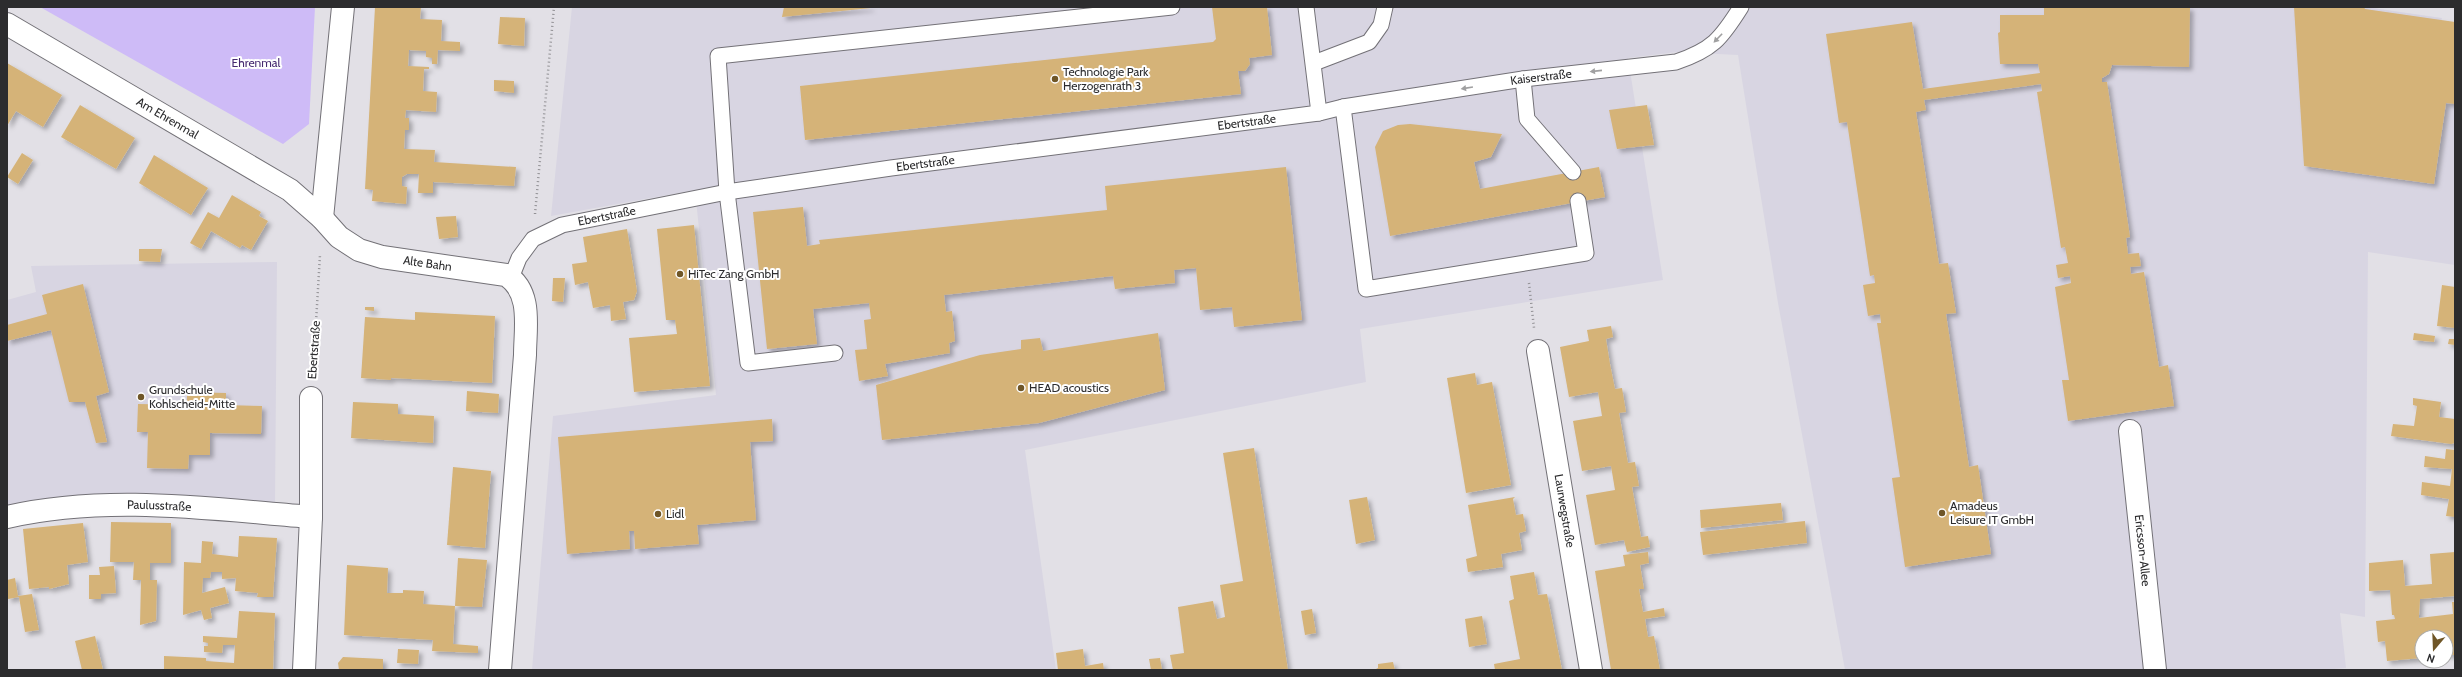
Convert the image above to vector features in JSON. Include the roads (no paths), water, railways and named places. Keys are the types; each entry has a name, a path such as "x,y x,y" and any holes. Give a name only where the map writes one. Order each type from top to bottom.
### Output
{"street":[{"path":"322,218 343,7"},
{"name":"Am Ehrenmal","path":"7,24 290,190 322,218"},
{"name":"Alte Bahn","path":"322,218 339,237 359,250 382,257 450,265 506,275 511,278"},
{"path":"500,670 518,466 526,308 520,287 511,278"},
{"name":"Laurwegstraße","path":"1538,351 1591,670"},
{"path":"304,670 311,517 312,398"},
{"name":"Ericsson-Allee","path":"2130,431 2155,670"},
{"name":"Paulusstraße","path":"7,517 38,510 97,505 166,505 311,517"}],"lane":[{"path":"836,353 748,364 727,192 718,56 1172,7"},
{"path":"1306,7 1319,114"},
{"path":"1314,63 1369,42 1380,25 1385,7"},
{"name":"Kaiserstraße","path":"1319,114 1343,107 1523,79 1676,62 1699,54 1720,39 1741,7"},
{"path":"1523,79 1527,119 1573,172"},
{"path":"1343,107 1366,289 1586,253 1578,201"},
{"name":"Ebertstraße","path":"511,278 519,258 532,238 562,225 727,192 891,168 1319,114"}],"place":[{"name":"Technologie Park Herzogenrath 3","path":"1055,79"},
{"name":"HiTec Zang GmbH","path":"680,274"},
{"name":"HEAD acoustics","path":"1021,388"},
{"name":"Grundschule Kohlscheid-Mitte","path":"141,397"},
{"name":"Amadeus Leisure IT GmbH","path":"1942,513"},
{"name":"Lidl","path":"658,514"}],"park label":[{"name":"Ehrenmal","path":"256,63"}]}
